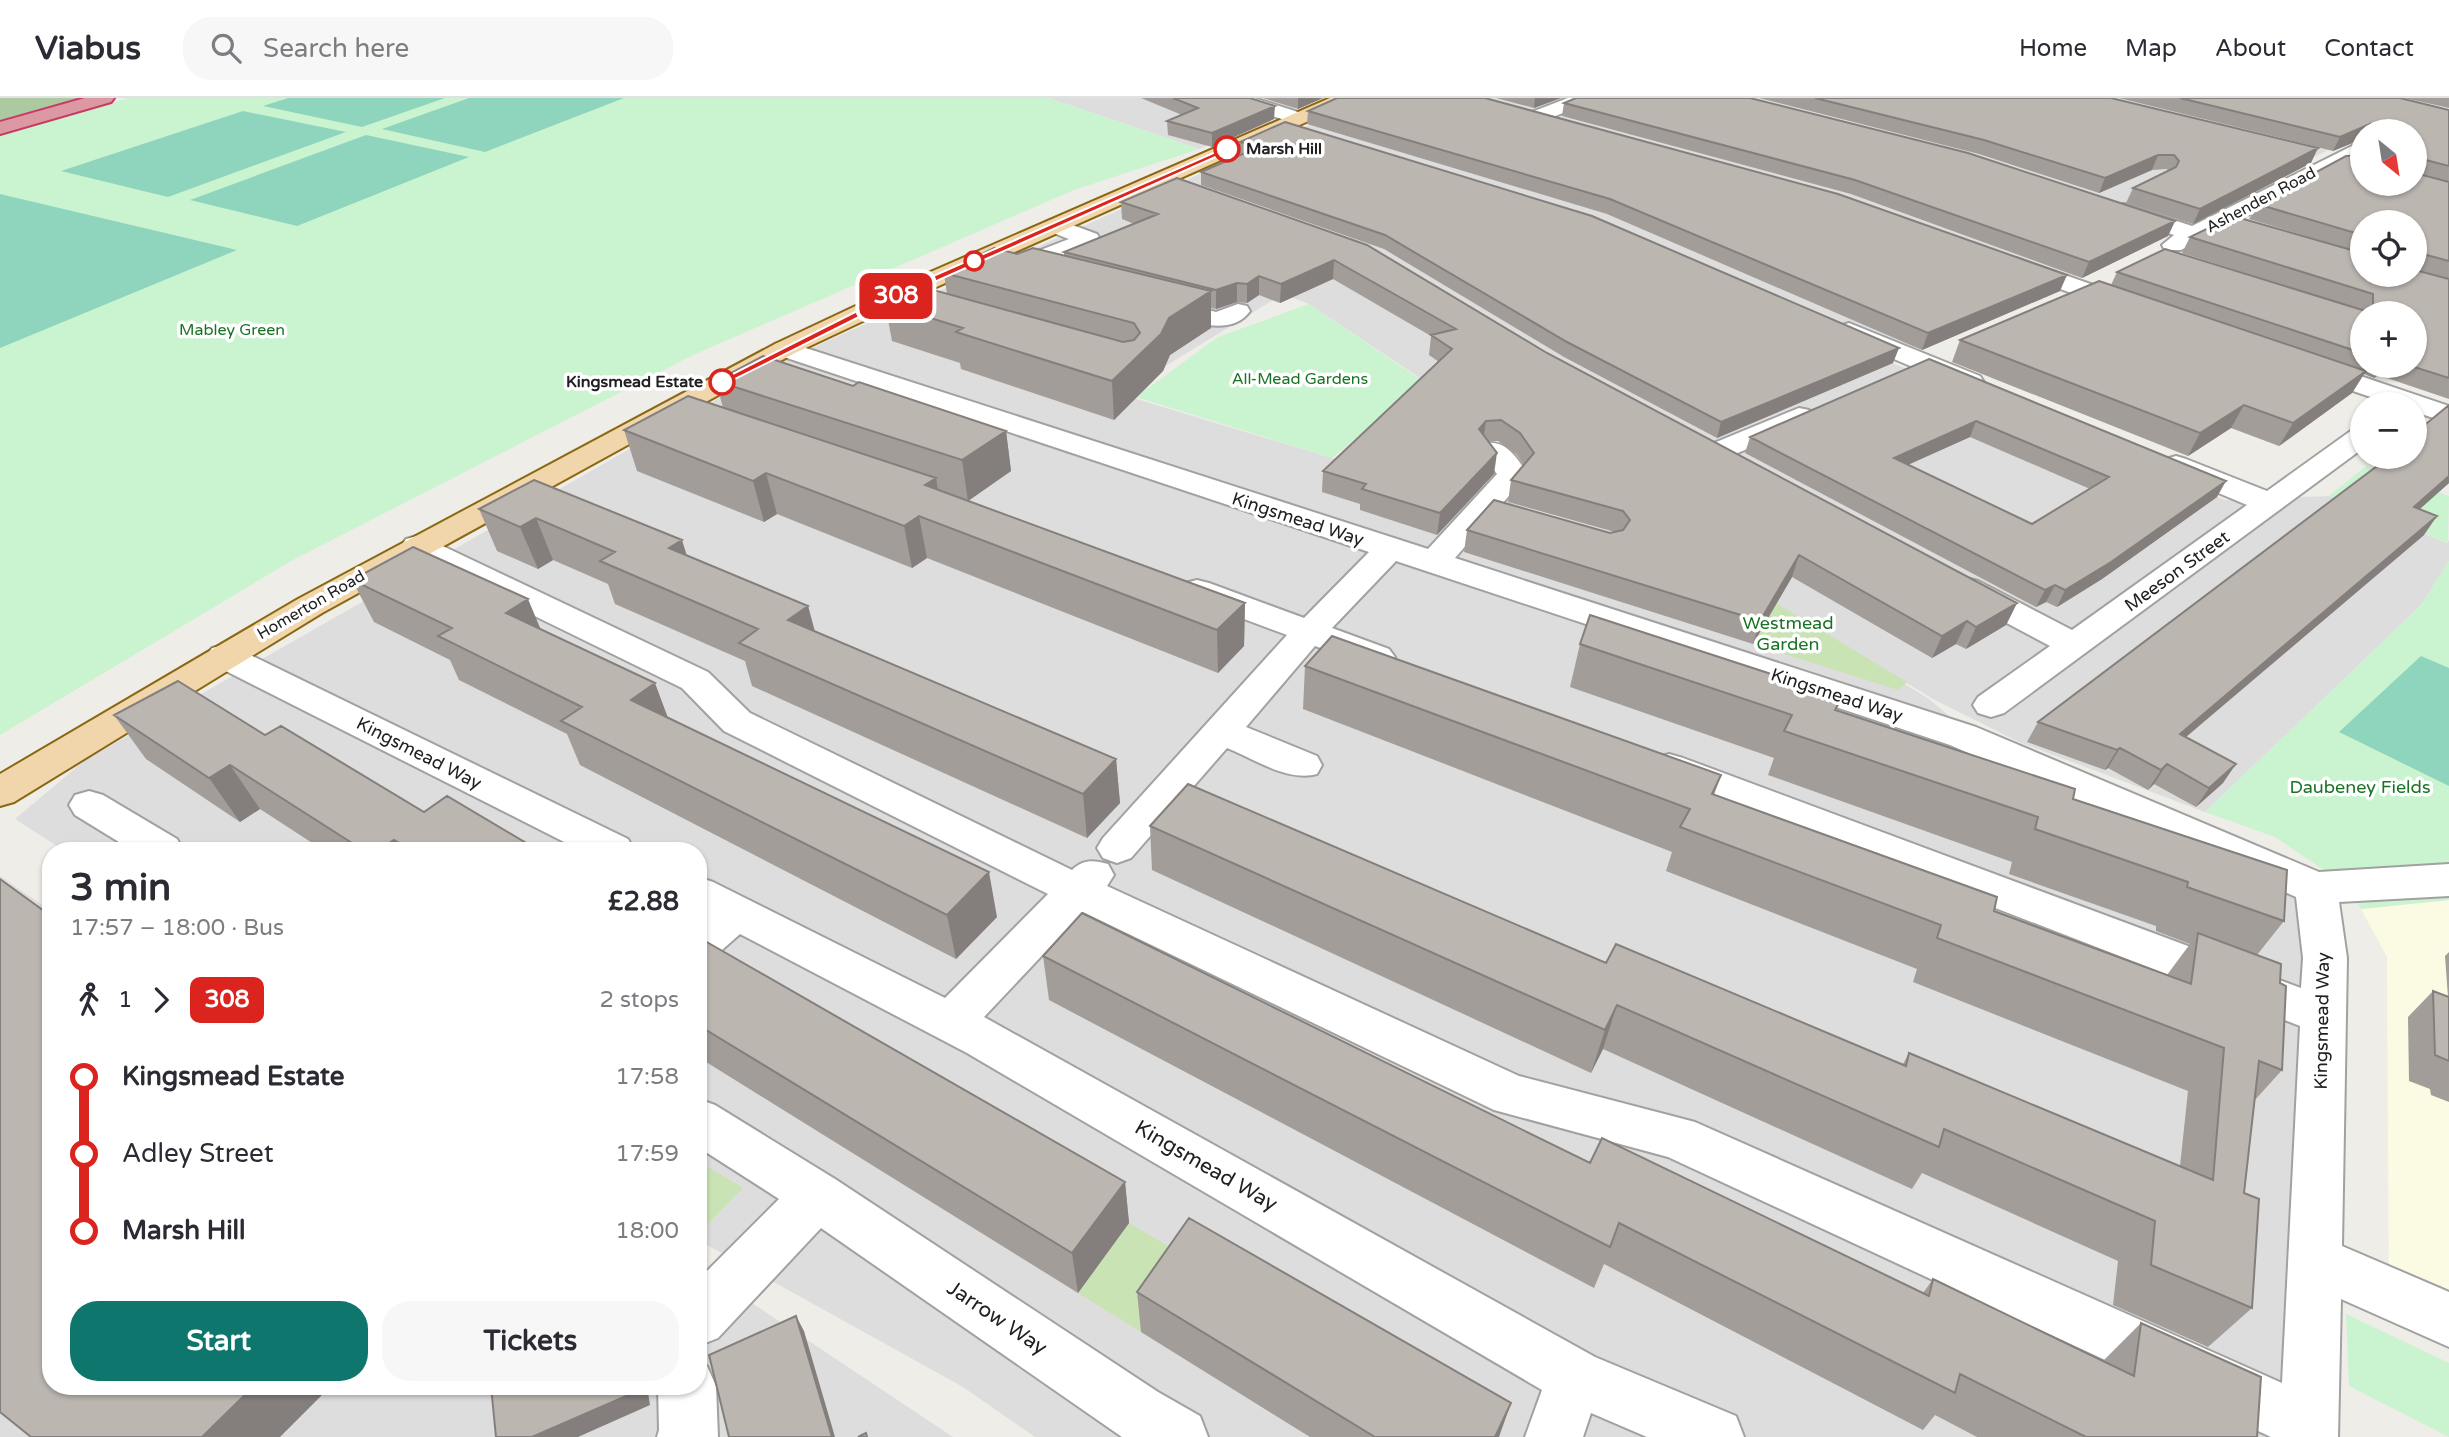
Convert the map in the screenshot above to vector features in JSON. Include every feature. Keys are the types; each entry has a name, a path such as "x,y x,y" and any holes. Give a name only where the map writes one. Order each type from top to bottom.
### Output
{"highway":[{"path":"0,128 104,98"}],"main road":[{"path":"1161,180 1345,98"},
{"name":"Homerton Road","path":"0,792 224,656 417,546 784,349 884,301 1161,180"}],"street":[{"path":"1235,98 1318,135"},
{"path":"1536,117 1584,98"},
{"path":"1513,111 1574,128"},
{"name":"Ashenden Road","path":"2186,264 2155,254 2350,153"},
{"path":"2310,154 2350,166"},
{"path":"1161,180 1197,193"},
{"path":"2124,192 2100,204 2195,235"},
{"path":"2223,221 2247,228"},
{"path":"1053,278 1015,268 1089,239 1056,226"},
{"path":"1993,257 2148,312"},
{"path":"2056,305 2112,275"},
{"path":"884,301 924,312"},
{"path":"1142,301 1219,320 1238,311"},
{"path":"1823,320 1998,393"},
{"path":"1889,377 1958,348"},
{"name":"Kingsmead Way","path":"784,349 1389,550 1963,736 2316,888 2325,958 2309,1431"},
{"path":"2283,358 2377,392"},
{"path":"1749,472 1703,447 1826,404"},
{"path":"2427,409 2449,415"},
{"path":"665,412 703,424"},
{"name":"Meeson Street","path":"1991,705 2350,445"},
{"path":"1433,564 1513,474 1493,450"},
{"path":"2147,453 2270,503"},
{"path":"1484,507 1520,517"},
{"path":"417,546 695,680 737,722 1100,867 1511,1095 1677,1137 2309,1431"},
{"path":"951,1021 1100,867 1302,640 1389,550"},
{"path":"1940,574 2074,646"},
{"path":"1171,580 1302,640 1411,669"},
{"name":"Kingsmead Way","path":"224,656 598,842"},
{"path":"1222,731 1303,765"},
{"path":"1640,756 2324,1016"},
{"path":"89,804 150,842"},
{"path":"2316,888 2449,880"},
{"path":"707,925 717,903"},
{"name":"Kingsmead Way","path":"717,903 951,1021 1575,1377 1715,1437"},
{"name":"Jarrow Way","path":"707,1126 817,1196 1138,1413 1180,1437"},
{"path":"707,1310 817,1196"},
{"path":"2316,1261 2449,1320"},
{"path":"1554,1437 1575,1377"},
{"path":"686,1437 689,1436 688,1395"}],"shaded area":[{"path":"1049,98 1317,98 1199,149"},
{"name":"Kingsmead Estate","path":"1369,98 2344,98 2355,119 2350,119 2350,139 2058,285 1885,360 2225,500 2329,496 2447,543 2449,540 2449,561 2421,605 2205,812 2019,742 1933,699 1662,535 1929,699 1956,722 2316,888 2324,1437 1035,1437 963,1387 707,1245 707,842 51,842 15,819 84,761 785,360","holes":["1283,294 1309,304 1537,456 1486,488 1332,458 1120,394"]},
{"path":"0,876 42,905 42,1395 707,1395 707,1273 953,1437 0,1437"},
{"path":"2449,900 2449,1349 2389,1319 2387,957 2361,909"}],"green space":[{"path":"0,98 83,98 0,121"},
{"name":"Mabley Green","path":"128,98 1049,98 1199,149 1074,190 693,355 291,561 0,735 0,135"},
{"path":"288,98 445,98 362,127 263,106"},
{"path":"469,98 624,98 485,152 382,129"},
{"path":"243,111 346,132 168,197 61,171"},
{"path":"366,135 469,157 297,226 190,200"},
{"path":"0,194 237,250 0,348"},
{"name":"All-Mead Gardens","path":"1309,304 1424,382 1332,458 1136,397 1218,337"},
{"path":"2362,469 2374,469 2449,496 2448,543 2329,496"},
{"name":"Daubeney Fields","path":"2449,561 2449,900 2361,909 2348,886 2275,837 2205,812 2421,605"},
{"name":"Westmead Garden","path":"1776,603 1907,682 1898,690 1753,644"},
{"path":"2421,656 2449,668 2449,786 2339,732"},
{"path":"707,1166 743,1188 707,1225"},
{"path":"1129,1223 1190,1259 1141,1332 1078,1293"},
{"path":"2346,1314 2449,1363 2449,1437 2349,1386"}],"building":[{"path":"1173,98 1250,98 1275,106 1212,133 1167,121 1198,108"},
{"path":"1337,98 1485,98 1838,194 2067,275 1928,333 1610,199 1308,111"},
{"path":"1576,98 1750,98 1968,153 2175,221 2089,262 1855,180 1564,103"},
{"path":"1815,98 2111,98 2318,148 2200,209 2133,188 2176,167 2179,161 2174,155 2158,155 2105,178 1984,140"},
{"path":"2180,98 2400,98 2449,110 2449,166 2427,160 2427,119 2350,119 2350,133 2340,137"},
{"path":"1285,122 1592,216 1899,348 1721,422 1567,342 1385,235 1201,172 1259,147 1240,142"},
{"path":"2350,156 2350,196 2427,196 2427,176 2449,182 2449,261 2427,255 2427,210 2350,210 2350,231 2257,204"},
{"path":"1177,178 1367,245 1547,353 2017,603 1976,627 1967,621 1942,636 1799,555 1760,621 1467,530 1494,500 1610,533 1623,530 1630,520 1623,511 1511,480 1534,453 1520,433 1501,420 1486,421 1479,429 1497,453 1440,513 1362,489 1366,484 1323,471 1452,349 1431,335 1456,329 1334,260 1281,284 1259,276 1247,284 1237,283 1216,290 1064,252 1158,214 1121,202"},
{"path":"2233,216 2350,250 2350,287 2190,237"},
{"path":"994,248 1017,254 1033,248 1211,291 1169,318 1161,334 1112,381 956,332 963,328 885,304 919,286 1123,342 1134,340 1140,333 1134,323 944,273"},
{"path":"2165,249 2350,306 2350,349 2117,272"},
{"path":"2427,273 2449,279 2449,378 2427,371 2427,301 2373,301 2373,294 2351,287 2427,287"},
{"path":"2099,281 2350,366 2350,378 2356,378 2293,423 2244,405 2200,433 1960,340"},
{"path":"763,356 853,386 859,382 1006,431 962,460 716,381"},
{"path":"1929,359 2226,481 2111,562 2065,590 2055,585 2045,590 1750,437","holes":["1976,421 2109,477 2032,524 1894,458"]},
{"path":"688,396 936,478 925,485 1245,603 1217,630 919,516 904,526 766,473 753,481 624,430"},
{"path":"2449,405 2449,476 2414,507 2437,516 2180,734 2236,764 2209,788 2167,764 2161,770 2120,748 2117,750 2038,722 2373,469 2427,469 2427,423"},
{"path":"534,480 682,540 669,548 808,606 788,620 1116,759 1083,794 739,643 758,629 600,561 615,552 536,518 520,527 479,509"},
{"path":"413,547 528,599 506,613 655,683 631,700 989,872 947,915 561,721 582,707 438,636 452,628 352,580"},
{"path":"1590,615 1842,697 1835,710 2075,789 2073,799 2287,870 2284,921 2187,887 2188,882 2035,829 2038,817 1784,731 1792,715 1580,644"},
{"path":"1332,636 1721,775 1712,794 1997,897 1994,911 2191,984 2198,933 2281,964 2280,983 2286,986 2282,1070 2259,1061 2244,1193 2259,1199 2252,1308 2151,1265 2155,1221 1944,1129 1939,1147 1617,1005 1605,1030 1150,826 1188,784 1606,963 1616,944 1906,1066 1909,1053 2213,1180 2224,1048 1937,938 1941,925 1680,827 1690,809 1305,666"},
{"path":"178,681 265,735 281,726 424,812 447,796 525,842 350,842 230,765 209,778 114,715"},
{"path":"0,879 42,909 42,1395 245,1395 202,1437 31,1437 0,1412"},
{"path":"1082,913 1590,1163 1602,1138 1929,1296 1933,1279 2134,1376 2141,1323 2261,1377 2257,1437 2086,1437 1960,1374 1955,1393 1619,1223 1610,1247 1043,956"},
{"path":"707,942 1125,1182 1072,1253 707,1030"},
{"path":"2433,991 2449,997 2449,1061 2435,1055"},
{"path":"1189,1218 1511,1403 1495,1437 1375,1437 1137,1292"},
{"path":"796,1316 832,1437 729,1437 709,1355"},
{"path":"492,1395 629,1395 532,1437 496,1437"}],"bus line":[{"name":"308","path":"722,382 884,301 1227,149"}],"place":[{"name":"Marsh Hill","path":"1227,149"},
{"name":"Kingsmead Estate","path":"722,382"}]}
